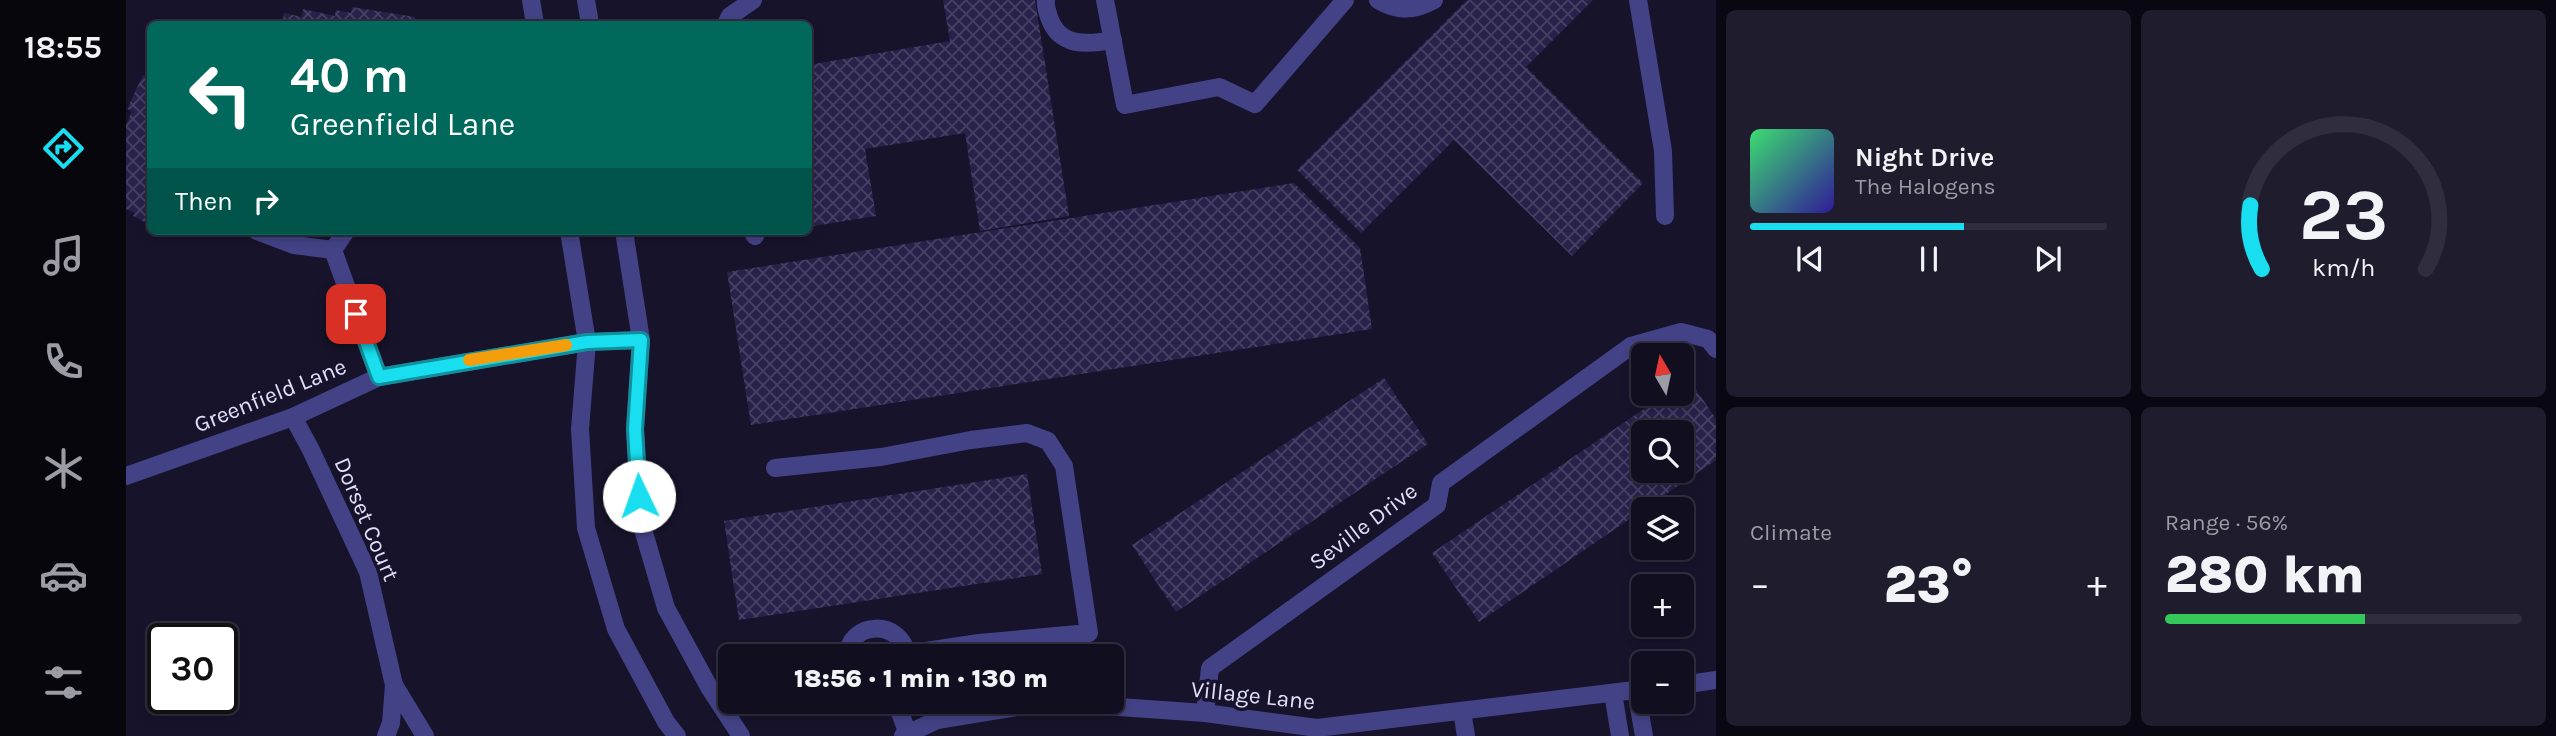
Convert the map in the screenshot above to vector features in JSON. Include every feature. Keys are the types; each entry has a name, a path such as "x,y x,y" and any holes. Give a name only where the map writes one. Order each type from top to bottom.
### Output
{"street":[{"path":"531,0 534,21"},
{"path":"586,0 590,21"},
{"path":"728,21 730,16 753,0"},
{"path":"1046,0 1045,6 1053,30 1072,41 1090,44 1113,40"},
{"path":"1105,0 1125,105 1219,87 1255,104 1345,0"},
{"path":"1378,0 1395,8 1409,10 1420,8 1434,0"},
{"path":"1638,0 1663,151 1665,216"},
{"path":"268,235 294,245 332,250"},
{"path":"332,250 343,235"},
{"path":"570,235 587,342 580,429 586,528 616,629 666,722 677,736"},
{"path":"625,235 641,340 635,429 640,519 666,608 709,687 741,736"},
{"path":"332,250 379,377"},
{"name":"Seville Drive","path":"1205,713 1210,668 1437,505 1441,483 1631,345 1681,332 1708,339 1716,349"},
{"name":"Greenfield Lane","path":"126,476 293,417 379,377 587,342 641,340"},
{"name":"Dorset Court","path":"293,417 368,572 394,685 391,723 386,736"},
{"path":"775,468 881,457 971,440 1027,433 1048,440 1064,466 1089,634 973,644"},
{"path":"852,644 867,629 884,628 898,636 904,644"},
{"path":"1694,683 1716,680"},
{"name":"Dorset Court","path":"394,685 425,736"},
{"name":"Village Lane","path":"906,735 937,720 1048,702 1205,713 1317,728 1631,691"},
{"path":"1613,693 1620,736"},
{"path":"1462,710 1466,736"},
{"path":"900,714 906,735"},
{"path":"1642,714 1644,736"}],"building":[{"path":"943,0 1035,0 1069,216 980,231 965,133 865,149 876,216 812,226 812,64 950,41"},
{"path":"1467,0 1593,0 1526,67 1643,183 1572,256 1454,140 1361,233 1297,170"},
{"path":"352,7 415,17 414,21 283,21 284,13 302,17 303,9 335,16 336,10 351,13"},
{"path":"143,75 147,77 147,223 126,209 126,125 132,111 127,109"},
{"path":"1294,183 1360,248 1372,329 751,425 727,272"},
{"path":"1384,378 1428,444 1176,612 1132,545"},
{"path":"1694,387 1716,419 1716,460 1694,475 1694,420 1631,420 1631,483 1682,483 1662,497 1631,497 1631,518 1479,622 1432,553 1648,406 1694,406"},
{"path":"1027,474 1042,574 739,620 724,521"}],"slow traffic":[{"path":"469,360 566,345"}],"route":[{"path":"356,314 379,377 587,342 641,340 635,429 639,496"}]}
